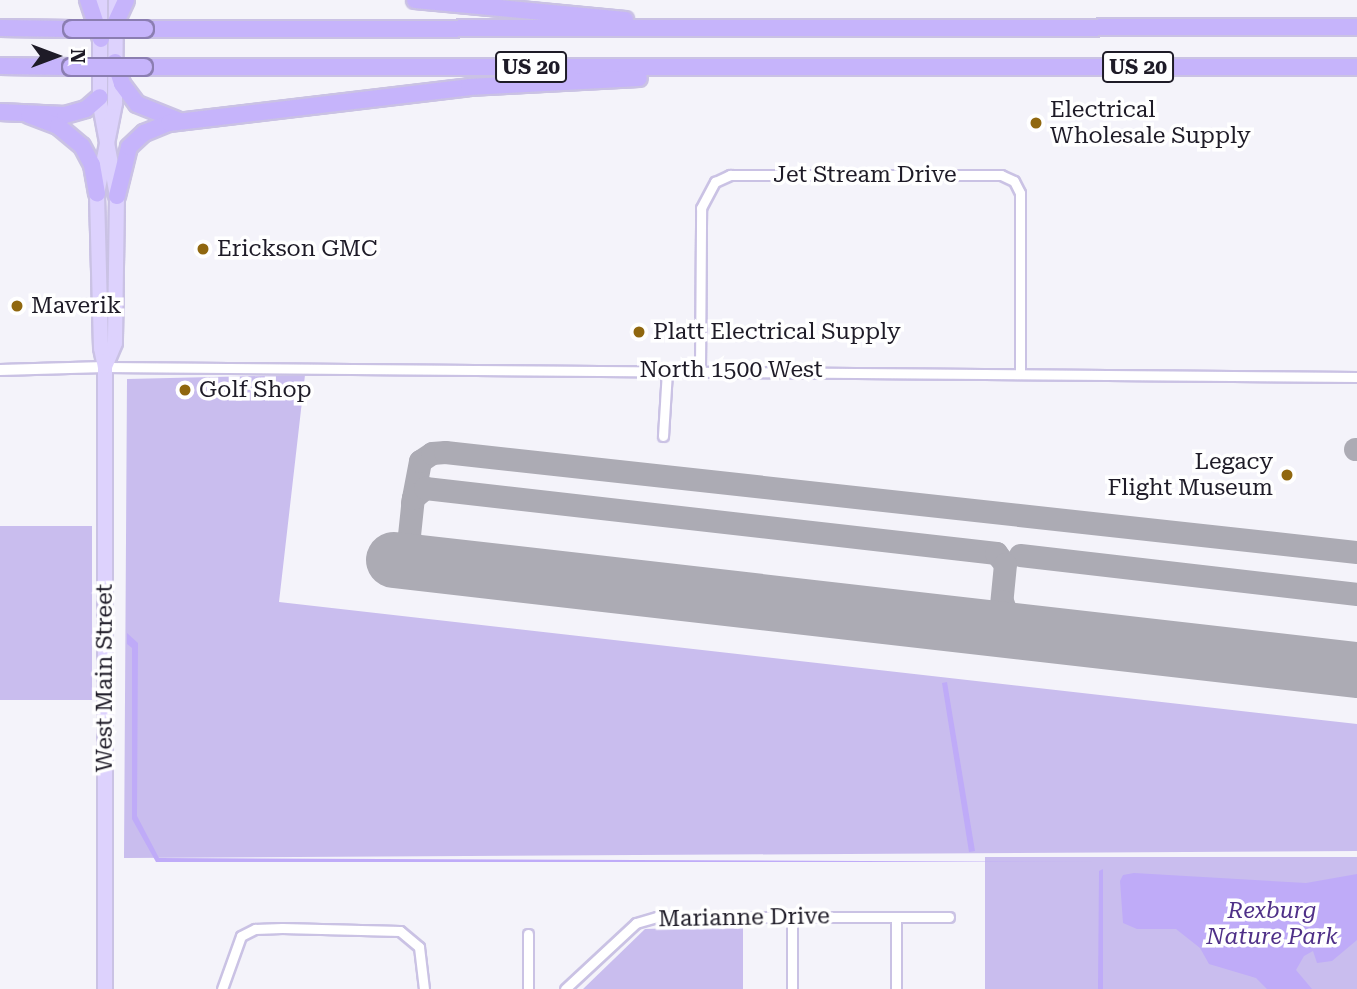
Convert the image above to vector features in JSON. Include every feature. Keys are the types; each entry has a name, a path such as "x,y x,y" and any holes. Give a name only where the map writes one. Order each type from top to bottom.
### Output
{"highway":[{"path":"88,0 102,39"},
{"path":"115,24 126,0"},
{"path":"415,0 736,29"},
{"name":"US 20","path":"0,28 1357,27"},
{"path":"115,62 125,90 145,110 190,120"},
{"name":"US 20","path":"0,66 1357,67"},
{"path":"117,195 123,159 134,141 159,126 190,120 527,82 918,67"},
{"path":"0,112 29,115 76,112 100,97"},
{"path":"29,115 58,126 82,146 95,174 97,194"}],"main road":[{"name":"West Main Street","path":"100,0 100,97 117,195 115,343 105,368"},
{"name":"West Main Street","path":"105,989 105,368 101,348 97,194 115,103 116,0"}],"street":[{"name":"Jet Stream Drive","path":"700,370 701,208 715,182 730,175 1001,175 1014,181 1020,192 1020,373"},
{"path":"0,370 105,368"},
{"name":"North 1500 West","path":"105,368 700,370 1357,377"},
{"path":"663,436 667,370"},
{"path":"792,917 792,989"},
{"path":"896,917 896,989"},
{"name":"Marianne Drive","path":"565,989 625,932 646,920 949,917"},
{"path":"222,989 236,942 263,928 400,931 418,947 424,988"},
{"path":"528,934 528,989"}],"green space":[{"path":"305,375 279,602 1357,724 1357,851 124,858 127,379"},
{"path":"0,526 92,526 92,700 0,700"},
{"name":"Rexburg Nature Park","path":"985,857 1357,857 1357,989 985,989"},
{"path":"743,926 743,989 583,989 645,929"}],"shaded area":[{"path":"127,633 138,643 137,816 159,858 1101,862 156,862 132,819 132,648 127,644"},
{"path":"947,682 975,851 969,852 942,683"},
{"path":"1103,869 1103,989 1098,989 1099,871"},
{"path":"1134,873 1306,883 1357,874 1357,940 1332,961 1317,963 1313,951 1304,956 1296,970 1312,989 1267,989 1256,978 1209,964 1200,948 1176,929 1137,929 1123,923 1120,881 1123,875"}],"taxiway":[{"path":"412,503 420,461 432,453 445,452 1357,552"},
{"path":"427,564 413,551 409,535 413,498 425,488 996,553 1005,564 1001,605 988,621 973,626"},
{"path":"1020,555 1357,594"},
{"path":"1002,601 1010,623 1027,632"}],"runway":[{"path":"394,560 1357,670"}],"place":[{"name":"Electrical Wholesale Supply","path":"1036,123"},
{"name":"Erickson GMC","path":"203,249"},
{"name":"Maverik","path":"17,306"},
{"name":"Platt Electrical Supply","path":"639,332"},
{"name":"Golf Shop","path":"185,390"},
{"name":"Legacy Flight Museum","path":"1287,475"}]}
